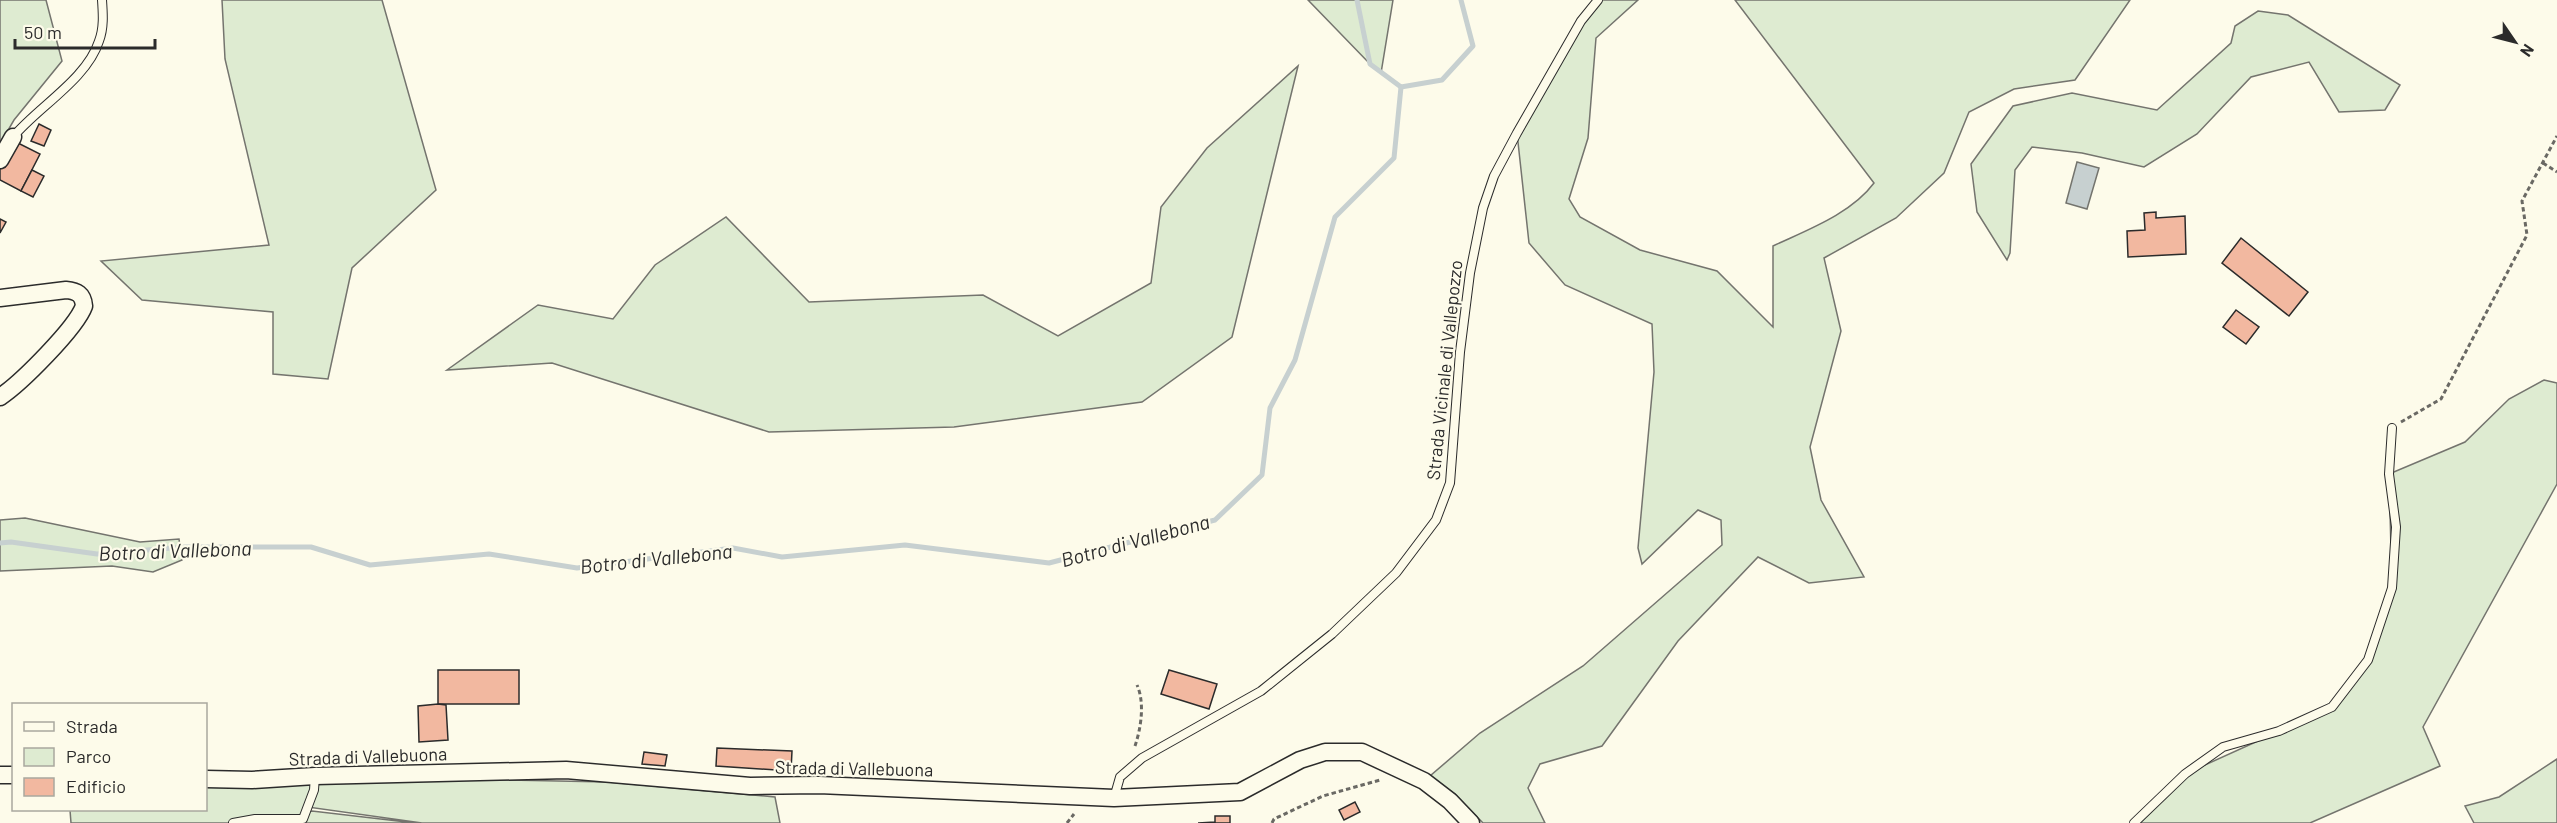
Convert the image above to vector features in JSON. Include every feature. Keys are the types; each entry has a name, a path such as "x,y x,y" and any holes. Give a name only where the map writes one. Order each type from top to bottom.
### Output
{"street":[{"path":"0,160 13,137"},
{"path":"0,298 66,290 76,291 82,295 84,306 77,321 20,380 0,396"},
{"name":"Strada di Vallebuona","path":"207,779 252,780 315,776 566,770 750,786 819,785 1114,798 1240,792 1308,757 1325,752 1362,752 1424,781 1471,823"}],"lane":[{"path":"13,137 70,82 94,53 102,32 102,0"},
{"name":"Strada Vicinale di Vallepozzo","path":"1114,798 1120,777 1142,758 1261,691 1332,634 1396,573 1436,520 1450,483 1460,352 1470,273 1483,208 1494,176 1508,150 1581,21 1598,0"},
{"path":"2134,823 2186,774 2223,747 2279,731 2332,707 2368,660 2392,588 2396,527 2389,474 2392,428"},
{"path":"233,823 255,819 303,819 314,790 315,776"}],"path":[{"path":"2392,428 2441,399 2527,235 2522,201 2557,136"},
{"path":"2543,164 2557,172"},
{"path":"1125,773 1140,733 1142,695 1137,685"},
{"path":"1272,823 1274,819 1323,796 1373,781 1384,780"}],"green space":[{"path":"0,0 46,0 62,61 14,120 0,144"},
{"path":"222,0 382,0 436,190 352,268 328,379 273,374 273,312 142,300 101,261 269,245 225,59"},
{"path":"1308,0 1393,0 1381,73 1370,64"},
{"path":"1601,0 1638,0 1596,38 1588,138 1569,199 1580,217 1640,250 1717,271 1773,327 1773,246 1841,212 1853,204 1874,183 1735,0 2130,0 2075,80 2014,89 1969,112 1944,173 1896,218 1824,258 1841,331 1810,447 1821,500 1864,577 1809,583 1758,557 1678,641 1602,746 1540,764 1528,788 1545,823 1483,823 1455,794 1430,776 1480,733 1583,666 1722,545 1721,520 1698,510 1642,564 1638,548 1654,372 1652,324 1565,285 1529,243 1517,133 1581,21"},
{"path":"2258,11 2288,15 2400,85 2385,110 2339,112 2309,62 2251,77 2197,134 2144,167 2082,153 2032,147 2015,170 2010,253 2007,260 1977,212 1971,164 2013,106 2072,93 2157,110 2231,43 2235,26"},
{"path":"1298,66 1232,337 1142,402 954,427 769,432 552,363 447,370 538,305 613,319 655,265 726,217 809,302 983,295 1058,336 1151,283 1161,207 1207,148"},
{"path":"2544,380 2557,383 2557,484 2423,727 2440,766 2310,823 2134,823 2185,774 2333,707 2368,660 2392,588 2389,474 2465,442 2509,399"},
{"path":"25,518 140,542 179,539 182,560 153,572 112,566 0,571 0,520"},
{"path":"2557,759 2557,823 2474,823 2465,806 2499,797"},
{"path":"315,776 608,782 775,797 780,823 422,823 308,807 306,812 415,823 71,823 70,811 207,811 207,779"}],"shaded area":[{"path":"2077,162 2099,168 2087,209 2066,203"}],"building":[{"path":"39,124 51,130 44,146 31,141"},
{"path":"14,141 40,154 21,191 0,180 0,169"},
{"path":"32,170 44,176 33,197 21,191"},
{"path":"2156,212 2156,218 2185,216 2186,254 2128,257 2127,231 2145,230 2144,213"},
{"path":"0,219 6,222 0,233"},
{"path":"2241,238 2308,292 2289,316 2222,263"},
{"path":"2236,310 2259,327 2246,344 2223,327"},
{"path":"438,670 519,670 519,704 438,704"},
{"path":"1169,670 1217,684 1209,709 1161,694"},
{"path":"446,705 448,740 419,742 418,706"},
{"path":"717,748 792,751 791,771 716,766"},
{"path":"644,752 667,755 665,766 642,764"},
{"path":"1355,802 1360,812 1344,820 1339,810"},
{"path":"1215,816 1230,816 1230,823 1198,823 1215,822"}],"waterway":[{"path":"1357,0 1370,64 1401,87"},
{"path":"1401,87 1442,80 1473,46 1461,0"},
{"name":"Botro di Vallebona","path":"0,543 11,542 97,554 185,547 311,547 370,565 489,554 577,568 733,548 782,557 905,545 1049,563 1215,520 1262,475 1270,408 1295,360 1335,217 1394,158 1401,87"}]}
